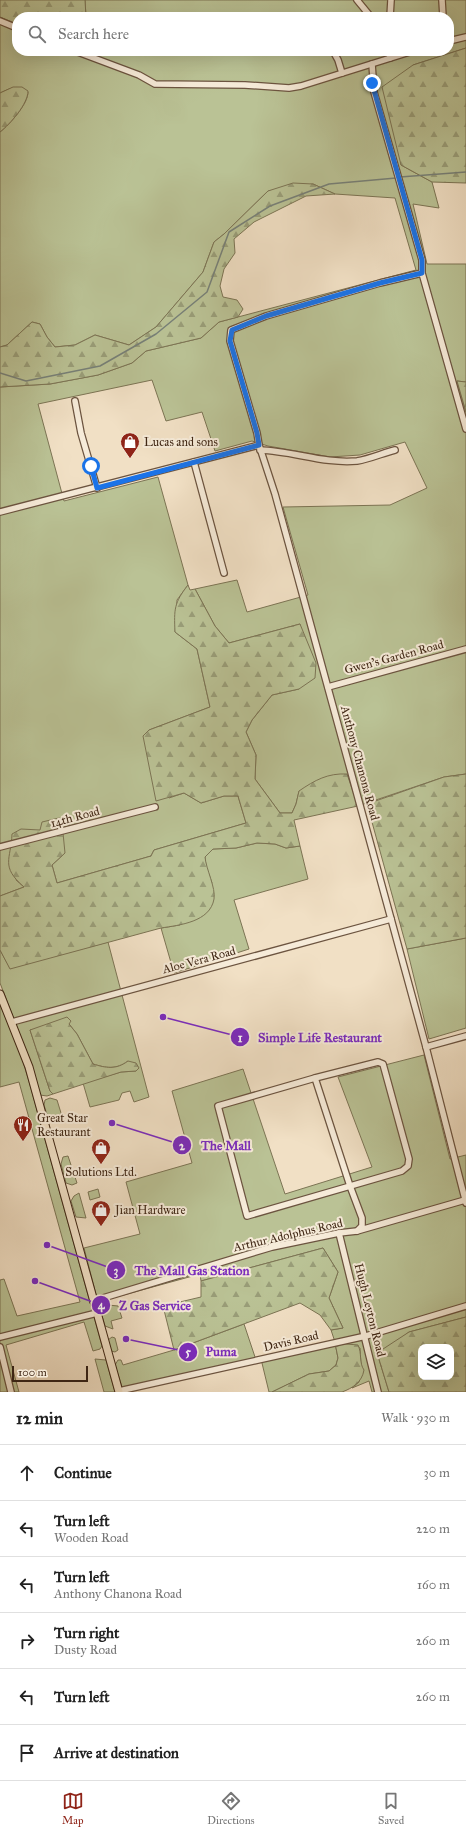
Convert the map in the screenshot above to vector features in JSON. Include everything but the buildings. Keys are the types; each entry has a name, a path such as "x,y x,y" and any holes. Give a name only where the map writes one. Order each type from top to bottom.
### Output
{"main road":[{"path":"0,994 29,1067 119,1391"}],"street":[{"path":"357,0 367,12"},
{"path":"390,12 391,0"},
{"path":"442,0 443,12"},
{"path":"0,21 12,26"},
{"path":"454,40 466,37"},
{"path":"88,56 139,76 155,84 245,85 289,88 301,86 397,56"},
{"path":"336,56 342,73"},
{"path":"372,64 374,92 422,260 422,273 466,429"},
{"name":"Anthony Chanona Road","path":"422,273 374,284 266,316 232,330 230,341 257,433 259,447 275,494 328,687 426,1047 465,1202"},
{"path":"75,401 81,433 97,488"},
{"path":"0,512 194,462 259,447 331,461 368,459 395,450"},
{"path":"194,462 224,572"},
{"name":"Gwen's Garden Road","path":"328,687 466,649"},
{"name":"14th Road","path":"0,847 155,807"},
{"name":"Aloe Vera Road","path":"12,1022 391,919"},
{"path":"426,1047 466,1036"},
{"path":"378,1062 383,1064 409,1159 408,1166 402,1171 247,1216 218,1106 315,1078 378,1062"},
{"path":"315,1078 362,1218 362,1226 357,1231"},
{"name":"Arthur Adolphus Road","path":"93,1301 272,1248 339,1233 357,1231 465,1202"},
{"name":"Hugh Leyton Road","path":"339,1233 366,1336 378,1392"},
{"name":"Davis Road","path":"119,1391 366,1336 466,1306"},
{"path":"0,1337 97,1313"},
{"path":"0,1347 11,1392"}],"green space":[{"path":"0,0 85,0 86,12 12,12 12,22 0,17"},
{"path":"85,0 466,0 466,48 454,52 454,12 86,12"},
{"path":"0,17 12,22 12,56 441,56 413,65 401,165 432,182 439,208 413,204 427,264 466,264 466,382 457,381 466,412 466,774 444,777 358,806 299,791 292,813 280,813 255,779 256,755 246,732 252,720 272,695 299,689 300,624 229,643 215,626 195,589 237,580 247,612 308,595 283,507 390,505 427,488 405,442 360,455 330,457 268,446 252,441 215,451 202,412 166,421 152,380 38,404 64,501 158,477 188,585 177,600 175,632 197,649 210,707 149,730 169,798 184,793 201,803 224,796 238,796 246,823 154,850 151,856 57,883 52,865 65,853 40,831 16,880 24,887 0,896 0,387 50,384 98,375 132,363 146,351 201,338 219,322 416,270 395,198 335,194 313,184 268,191 214,242 203,272 156,327 129,345 95,335 75,345 55,347 47,337 40,324 32,322 7,345 0,347 0,132 9,124 22,108 28,92 18,87 11,88 0,93"},
{"path":"466,48 466,183 432,182 401,165 382,87 413,65 441,56 454,56 454,52"},
{"path":"13,87 22,87 28,91 27,96 22,108 9,124 0,132 0,93"},
{"path":"293,183 313,184 335,194 306,196 254,222 234,239 235,253 224,269 220,286 223,297 237,300 243,309 238,317 219,322 201,338 146,351 132,363 98,375 50,384 0,387 0,347 7,345 32,322 40,324 47,337 55,347 75,345 95,335 129,345 156,327 203,272 214,242 268,191"},
{"path":"457,381 466,382 466,412"},
{"path":"188,585 190,590 195,589 215,626 229,643 300,624 316,663 315,678 299,689 272,695 252,720 246,732 256,755 255,779 280,813 292,813 299,791 305,787 322,778 340,774 347,774 358,806 294,820 300,846 286,848 275,844 257,843 236,848 213,849 205,857 214,889 214,899 207,913 193,921 185,924 161,928 10,969 0,950 0,896 24,887 12,874 9,868 12,834 21,829 40,830 42,822 59,818 70,821 69,830 63,833 65,853 52,865 57,883 151,856 154,850 246,823 238,796 224,796 201,803 184,793 156,801 143,736 149,730 210,707 197,649 175,632 175,612 177,602"},
{"path":"466,774 466,938 407,949 367,804 444,777"},
{"path":"257,843 275,844 286,848 300,846 308,879 234,900 249,949 174,973 161,928 180,925 212,883 206,866 205,857 213,849 236,848"},
{"path":"466,938 466,1028 429,1039 407,949"},
{"path":"108,942 149,1097 134,1102 130,1091 122,1093 119,1100 90,1107 83,1083 121,1072 136,1071 128,1061 115,1067 93,1064 77,1034 69,1024 30,1030 50,1091 53,1094 47,1096 40,1095 27,1053 0,983 0,950 10,968"},
{"path":"0,1004 21,1055 30,1085 102,1346 100,1349 93,1351 84,1322 6,1345 19,1392 0,1392 0,1280 4,1279 17,1316 80,1302 19,1082 0,1087"},
{"path":"67,1017 71,1021 69,1024 77,1034 93,1064 115,1067 128,1061 136,1063 139,1068 136,1071 121,1072 53,1094 50,1091 30,1030"},
{"path":"424,1055 450,1159 466,1155 466,1317 409,1332 378,1356 389,1392 372,1392 369,1381 352,1388 359,1382 361,1366 360,1348 335,1343 338,1358 336,1365 329,1371 309,1374 272,1392 269,1392 261,1359 335,1342 331,1330 343,1328 329,1298 338,1272 323,1248 201,1281 200,1274 98,1302 84,1248 140,1234 126,1182 192,1163 172,1091 243,1069 285,1194 372,1167 338,1077"},
{"path":"50,1098 57,1100 61,1113 48,1118 44,1105 45,1100"},
{"path":"68,1156 77,1183 72,1185 66,1183 61,1164 63,1157"},
{"path":"98,1189 100,1197 90,1200 88,1192"},
{"path":"79,1193 86,1218 76,1217 71,1201 74,1196"},
{"path":"323,1248 338,1272 329,1298 343,1328 331,1330 320,1315 300,1303 174,1350 163,1306 201,1297 201,1281"},
{"path":"108,1305 118,1306 122,1318 111,1321 113,1329 105,1326 100,1309"},
{"path":"466,1317 466,1392 389,1392 378,1356 380,1351 409,1332"},
{"path":"244,1324 256,1360 123,1390 115,1365 118,1360 121,1360 123,1365 174,1350"},
{"path":"112,1337 115,1338 118,1350 115,1352 111,1351 108,1340"},
{"path":"335,1343 358,1345 360,1351 362,1367 364,1370 363,1374 359,1381 350,1389 342,1392 272,1392 309,1374 329,1371 336,1365 338,1358"},
{"path":"95,1359 106,1360 115,1392 104,1392"}],"waterway":[{"path":"400,177 466,172"},
{"path":"0,373 26,381 100,366 156,334 207,292 229,232 270,206 329,184 396,178"}],"place":[{"name":"Lucas and sons","path":"130,459"},
{"name":"Simple Life Restaurant","path":"163,1017"},
{"name":"The Mall","path":"112,1123"},
{"name":"Great Star Restaurant","path":"23,1142"},
{"name":"Solutions Ltd.","path":"101,1165"},
{"name":"Jian Hardware","path":"101,1227"},
{"name":"The Mall Gas Station","path":"47,1245"},
{"name":"Z Gas Service","path":"35,1281"},
{"name":"Puma","path":"126,1339"}],"route":[{"path":"91,466 97,488 259,445 257,433 230,341 232,330 242,324 266,316 357,289 422,273 422,260 372,83"}]}
